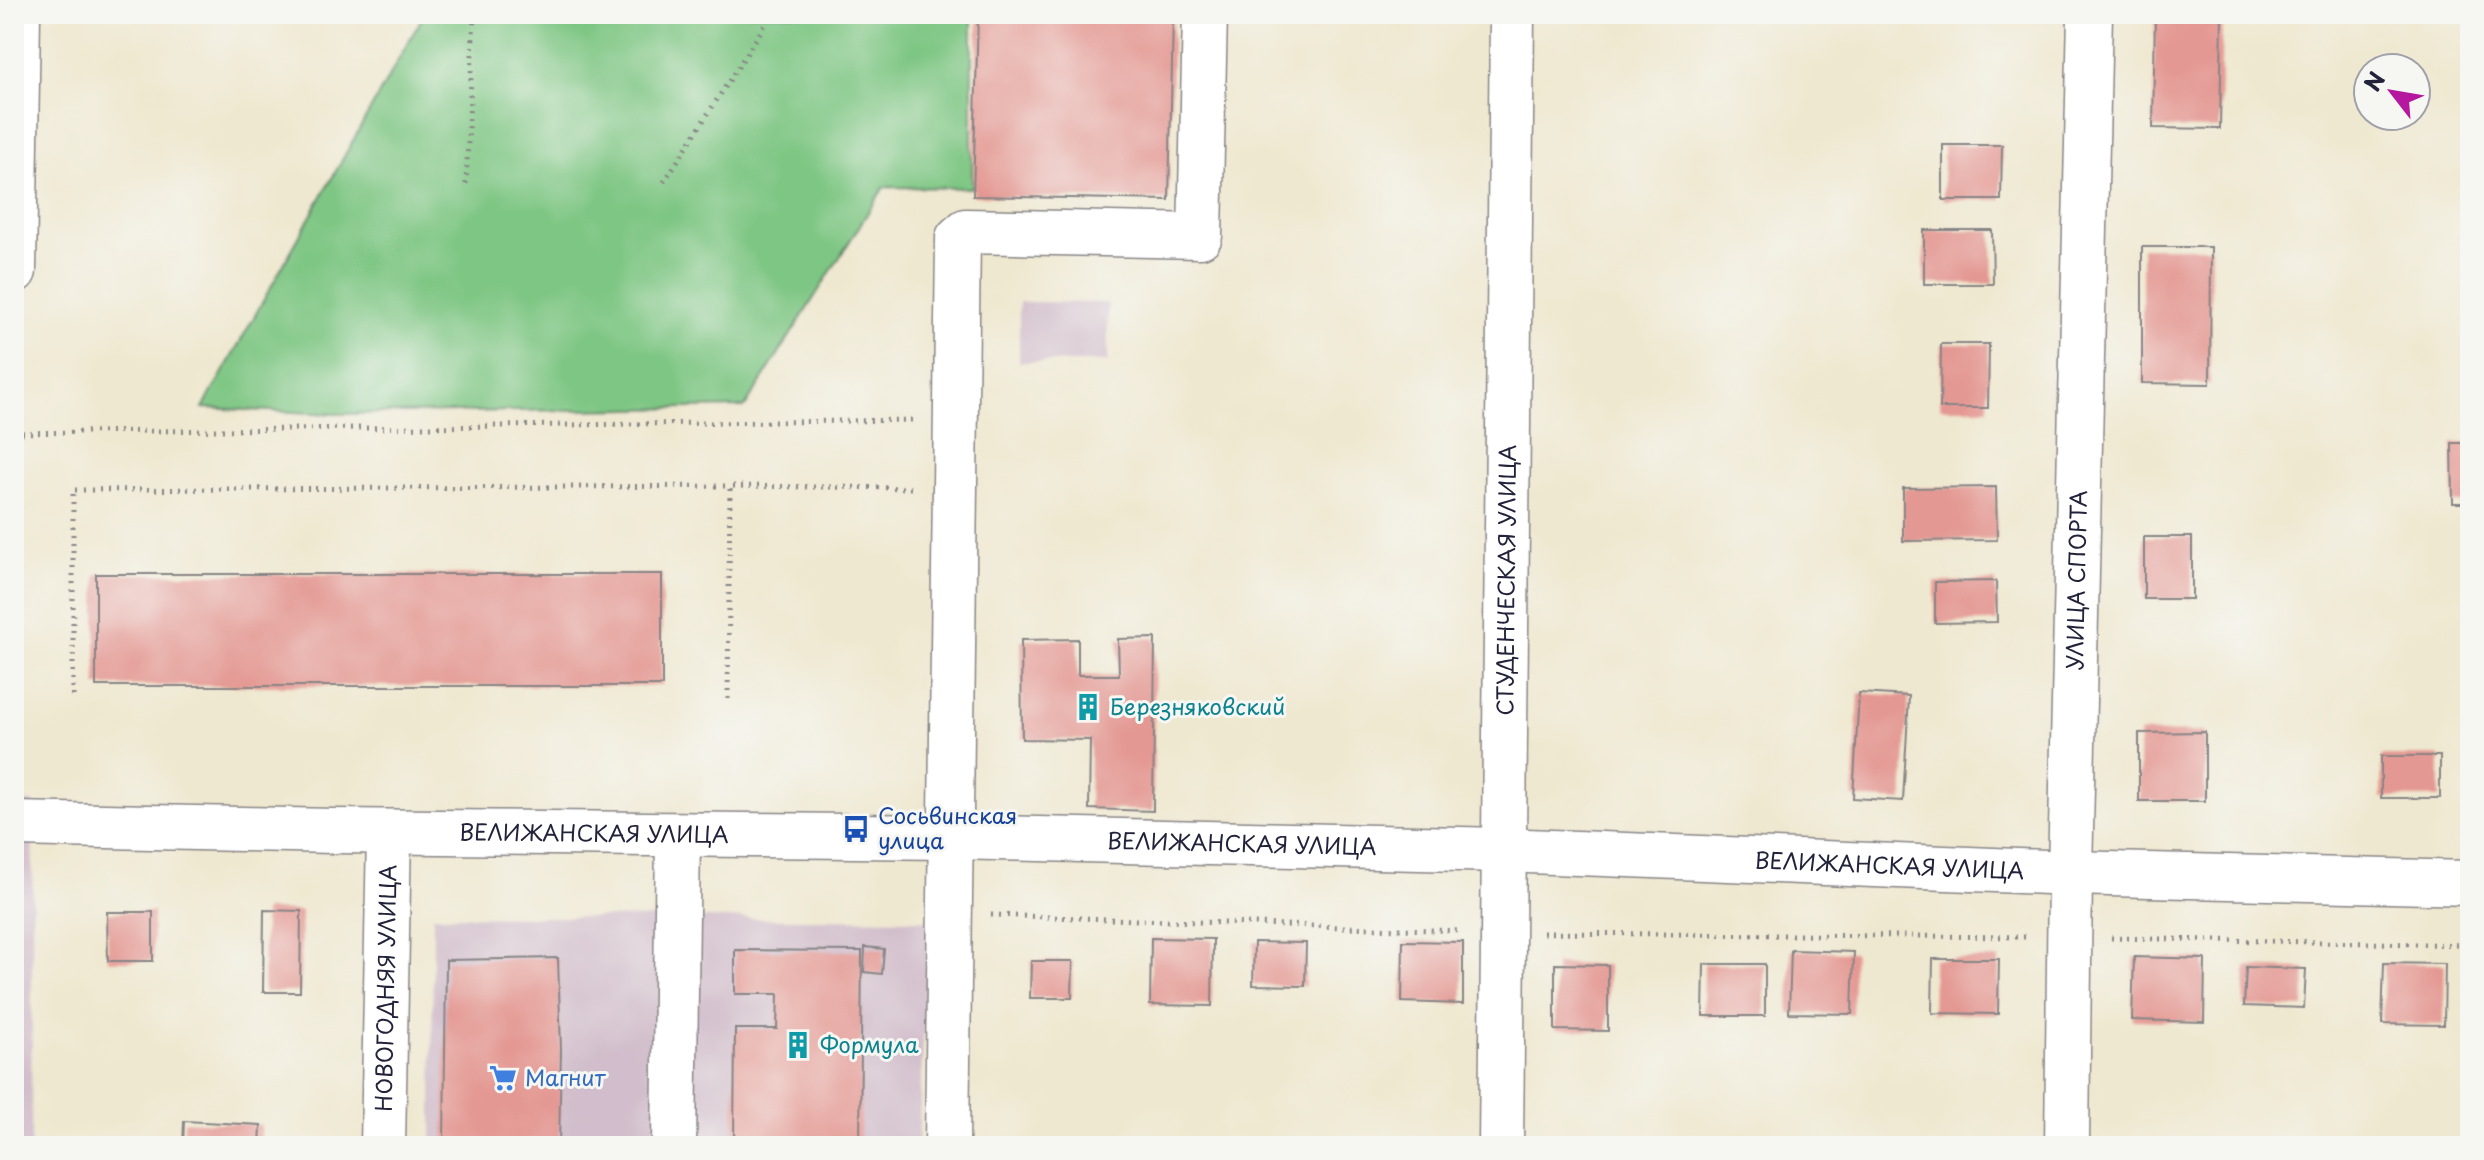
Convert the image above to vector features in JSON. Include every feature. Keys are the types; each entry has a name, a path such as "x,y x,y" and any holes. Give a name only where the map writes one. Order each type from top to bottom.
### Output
{"street":[{"path":"14,271 18,14"},
{"path":"947,1146 958,238 966,231 1200,236 1205,14"},
{"name":"СТУДЕНЧЕСКАЯ УЛИЦА","path":"1501,1146 1512,14"},
{"name":"УЛИЦА СПОРТА","path":"2067,1146 2070,873 2090,14"},
{"name":"ВЕЛИЖАНСКАЯ УЛИЦА","path":"14,824 389,832 951,837 1503,850 2070,873 2470,883"},
{"name":"НОВОГОДНЯЯ УЛИЦА","path":"383,1146 389,832"},
{"path":"674,1146 678,835"}],"path":[{"path":"466,184 474,14"},
{"path":"664,182 772,14"},
{"path":"14,433 956,419"},
{"path":"728,699 730,486"},
{"path":"73,696 73,490 730,486 919,488"},
{"path":"950,913 1503,933 2069,937 2470,945"}],"shaded area":[{"path":"1019,302 1108,303 1108,362 1019,362"},
{"path":"14,801 33,802 31,1146 14,1146"},
{"path":"433,916 929,920 918,1146 432,1146"}],"green space":[{"path":"424,14 972,14 972,188 884,187 745,407 336,414 203,408"}],"building":[{"path":"978,14 1173,14 1169,200 973,196"},
{"path":"1913,14 1970,14 1970,20 1913,21"},
{"path":"2155,14 2222,14 2220,129 2153,128"},
{"path":"1943,145 2002,145 2001,200 1943,200"},
{"path":"1924,230 1992,230 1993,284 1924,284"},
{"path":"2142,247 2211,247 2210,384 2142,383"},
{"path":"1941,344 1989,344 1988,408 1940,408"},
{"path":"2452,443 2470,443 2470,503 2453,503"},
{"path":"1996,487 1997,540 1903,541 1903,488"},
{"path":"2144,537 2192,537 2192,599 2144,599"},
{"path":"96,574 662,574 662,686 96,686"},
{"path":"1996,581 1997,622 1935,623 1935,582"},
{"name":"Березняковский","path":"1155,638 1153,811 1089,809 1090,740 1022,739 1021,640 1078,639 1078,675 1119,675 1118,639"},
{"path":"1859,693 1909,696 1903,801 1853,798"},
{"path":"2205,732 2205,801 2139,801 2139,733"},
{"path":"2381,756 2440,756 2440,798 2381,798"},
{"path":"264,910 301,911 300,992 263,992"},
{"path":"107,912 153,912 153,961 108,961"},
{"path":"1151,938 1213,939 1212,1006 1150,1005"},
{"path":"1403,941 1463,942 1463,1004 1402,1002"},
{"path":"1254,942 1306,943 1305,986 1253,985"},
{"path":"865,947 884,949 882,974 864,972"},
{"name":"Формула","path":"735,950 862,951 860,1145 734,1144 735,1029 777,1029 778,994 735,994"},
{"path":"1791,950 1854,952 1852,1014 1789,1013"},
{"path":"2134,957 2205,959 2204,1022 2132,1020"},
{"name":"Магнит","path":"558,958 561,1050 559,1146 444,1146 446,960"},
{"path":"1933,959 1999,959 1998,1014 1932,1013"},
{"path":"1031,961 1073,961 1072,998 1030,998"},
{"path":"2384,963 2445,964 2444,1025 2382,1024"},
{"path":"1555,964 1608,965 1608,1031 1555,1030"},
{"path":"1704,964 1765,964 1765,1016 1703,1016"},
{"path":"2246,967 2306,969 2304,1008 2244,1006"},
{"path":"184,1121 261,1125 260,1146 183,1146"}],"place":[{"name":"Березняковский","path":"1088,707"},
{"name":"Сосьвинская улица","path":"856,829"},
{"name":"Формула","path":"798,1045"},
{"name":"Магнит","path":"503,1078"}]}
